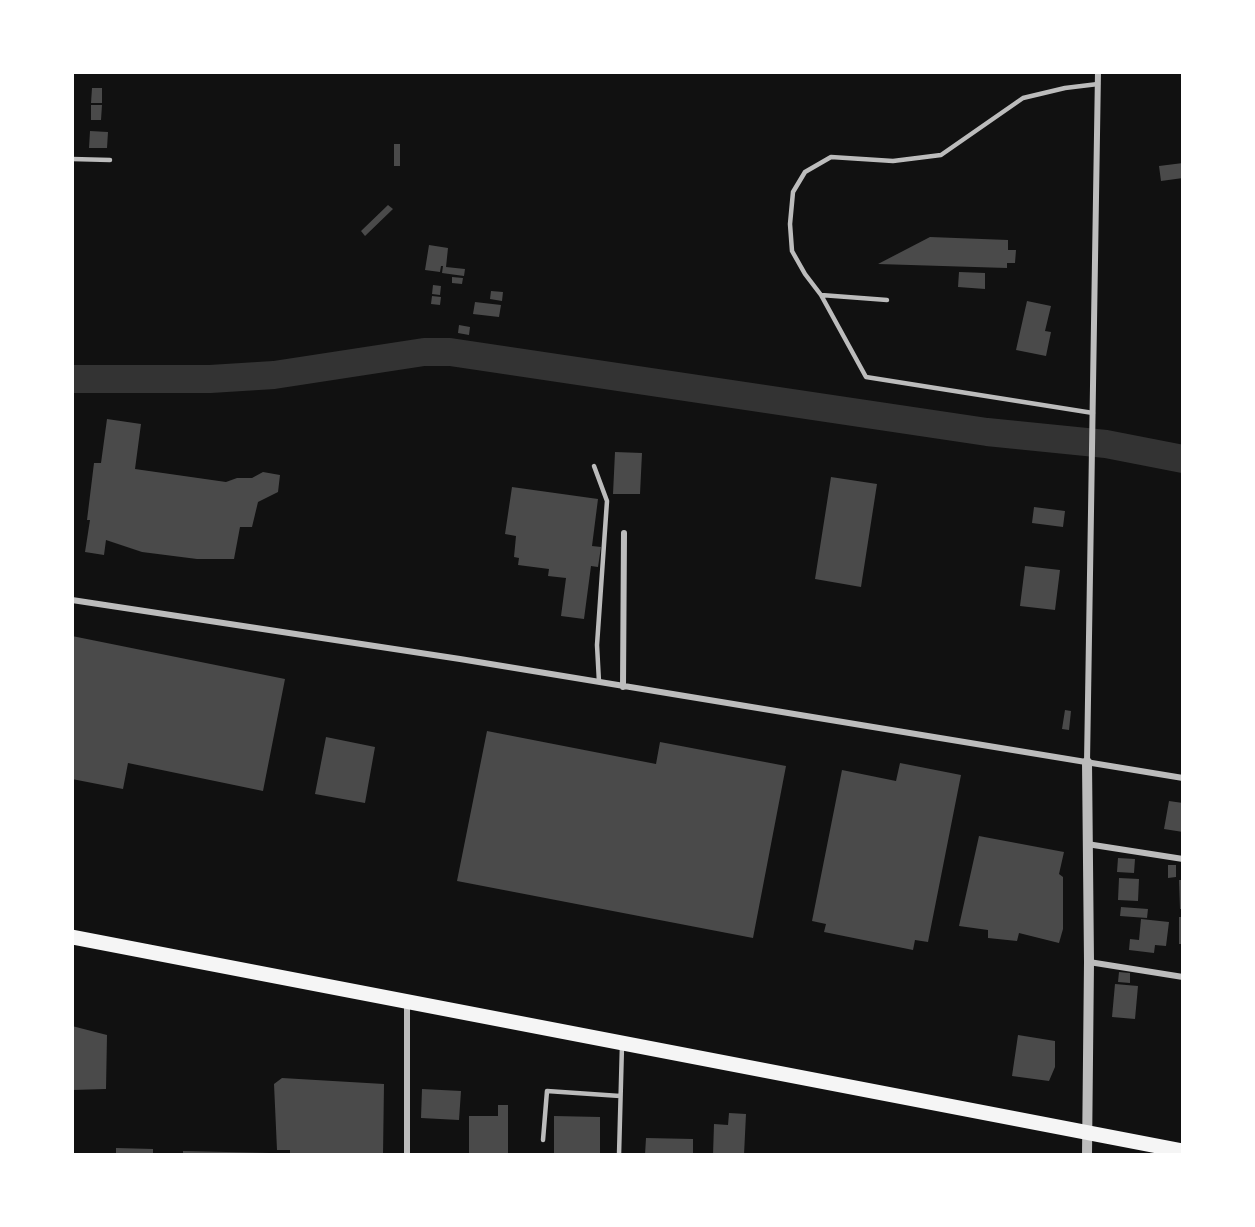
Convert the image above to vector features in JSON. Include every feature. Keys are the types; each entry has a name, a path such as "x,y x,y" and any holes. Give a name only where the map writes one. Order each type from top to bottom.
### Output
{"highway":[{"path":"72,937 1183,1151"}],"street":[{"path":"1087,1155 1089,962 1087,762 1098,72"},
{"path":"623,687 624,532"},
{"path":"72,600 460,659 599,684 1183,778"},
{"path":"1087,844 1183,859"},
{"path":"1089,962 1183,976"},
{"path":"407,1001 407,1155"}],"lane":[{"path":"1093,413 866,377 821,295 805,274 792,251 790,224 793,192 805,172 831,157 893,161 942,155 1023,98 1065,88 1098,84"},
{"path":"72,159 110,160"},
{"path":"821,295 887,300"},
{"path":"594,466 607,501 597,645 599,684"},
{"path":"619,1155 622,1042"},
{"path":"543,1140 548,1091 620,1096"}],"building":[{"path":"92,88 102,88 102,103 91,103"},
{"path":"91,105 102,105 101,120 91,120"},
{"path":"90,131 108,132 107,148 89,148"},
{"path":"394,144 400,144 400,166 394,166"},
{"path":"1183,163 1183,178 1161,181 1159,166"},
{"path":"388,205 393,209 365,236 361,231"},
{"path":"930,237 1008,240 1008,250 1016,250 1015,263 1007,263 1007,268 878,264"},
{"path":"429,245 448,248 446,267 465,269 464,276 442,273 443,266 440,272 425,270"},
{"path":"959,272 985,273 985,289 958,287"},
{"path":"452,277 463,278 462,284 452,283"},
{"path":"433,285 441,286 440,295 432,294"},
{"path":"491,291 503,292 502,301 490,299"},
{"path":"432,296 441,297 440,305 431,304"},
{"path":"1027,301 1051,306 1045,331 1051,332 1046,356 1016,350"},
{"path":"475,302 501,305 499,317 473,314"},
{"path":"459,325 470,327 469,335 458,333"},
{"path":"107,419 141,424 135,469 226,482 237,478 252,478 263,472 280,475 278,492 258,502 252,527 240,527 234,559 197,559 142,552 106,540 104,555 85,552 94,463 101,463"},
{"path":"615,452 642,453 640,494 613,494"},
{"path":"831,477 877,484 861,587 815,579"},
{"path":"512,487 598,499 592,546 601,547 598,567 591,566 584,619 561,616 566,578 548,576 549,569 518,565 519,558 514,557 516,536 505,534"},
{"path":"1034,507 1065,511 1063,527 1032,523"},
{"path":"1025,566 1060,570 1055,610 1020,606"},
{"path":"72,636 285,679 263,791 128,763 123,789 72,779"},
{"path":"1065,710 1071,711 1069,730 1062,729"},
{"path":"487,731 656,764 660,742 786,766 753,938 457,881"},
{"path":"326,737 375,747 365,803 315,794"},
{"path":"900,763 961,775 928,942 915,940 913,950 824,932 826,924 812,921 842,770 896,781"},
{"path":"1169,801 1183,803 1183,832 1164,829"},
{"path":"979,836 1064,852 1059,874 1063,877 1063,929 1059,943 1019,933 1017,941 988,938 988,930 959,926"},
{"path":"1118,858 1135,859 1134,873 1117,872"},
{"path":"1168,865 1176,865 1176,877 1168,878"},
{"path":"1119,878 1139,879 1138,901 1118,900"},
{"path":"1179,880 1183,880 1183,909 1180,909"},
{"path":"1121,907 1148,909 1147,918 1120,916"},
{"path":"1179,917 1183,917 1183,944 1179,944"},
{"path":"1141,919 1169,922 1166,946 1155,945 1154,953 1129,950 1130,939 1139,940"},
{"path":"1119,972 1130,973 1130,983 1118,982"},
{"path":"1115,984 1138,986 1135,1019 1112,1017"},
{"path":"72,1026 107,1035 106,1089 72,1090"},
{"path":"1018,1035 1055,1041 1055,1067 1049,1081 1012,1076"},
{"path":"282,1078 384,1084 383,1155 290,1155 290,1150 277,1150 274,1084"},
{"path":"422,1089 461,1091 459,1120 421,1118"},
{"path":"498,1105 508,1105 508,1155 469,1155 469,1116 498,1116"},
{"path":"729,1113 746,1114 744,1155 713,1155 714,1124 728,1125"},
{"path":"554,1116 600,1117 600,1155 554,1155"},
{"path":"646,1138 693,1139 693,1155 645,1155"},
{"path":"116,1148 153,1149 153,1155 116,1155"},
{"path":"183,1151 270,1153 270,1155 183,1155"}],"waterway":[{"path":"72,379 210,379 274,375 424,352 450,352 987,432 1106,444 1183,459"}]}
